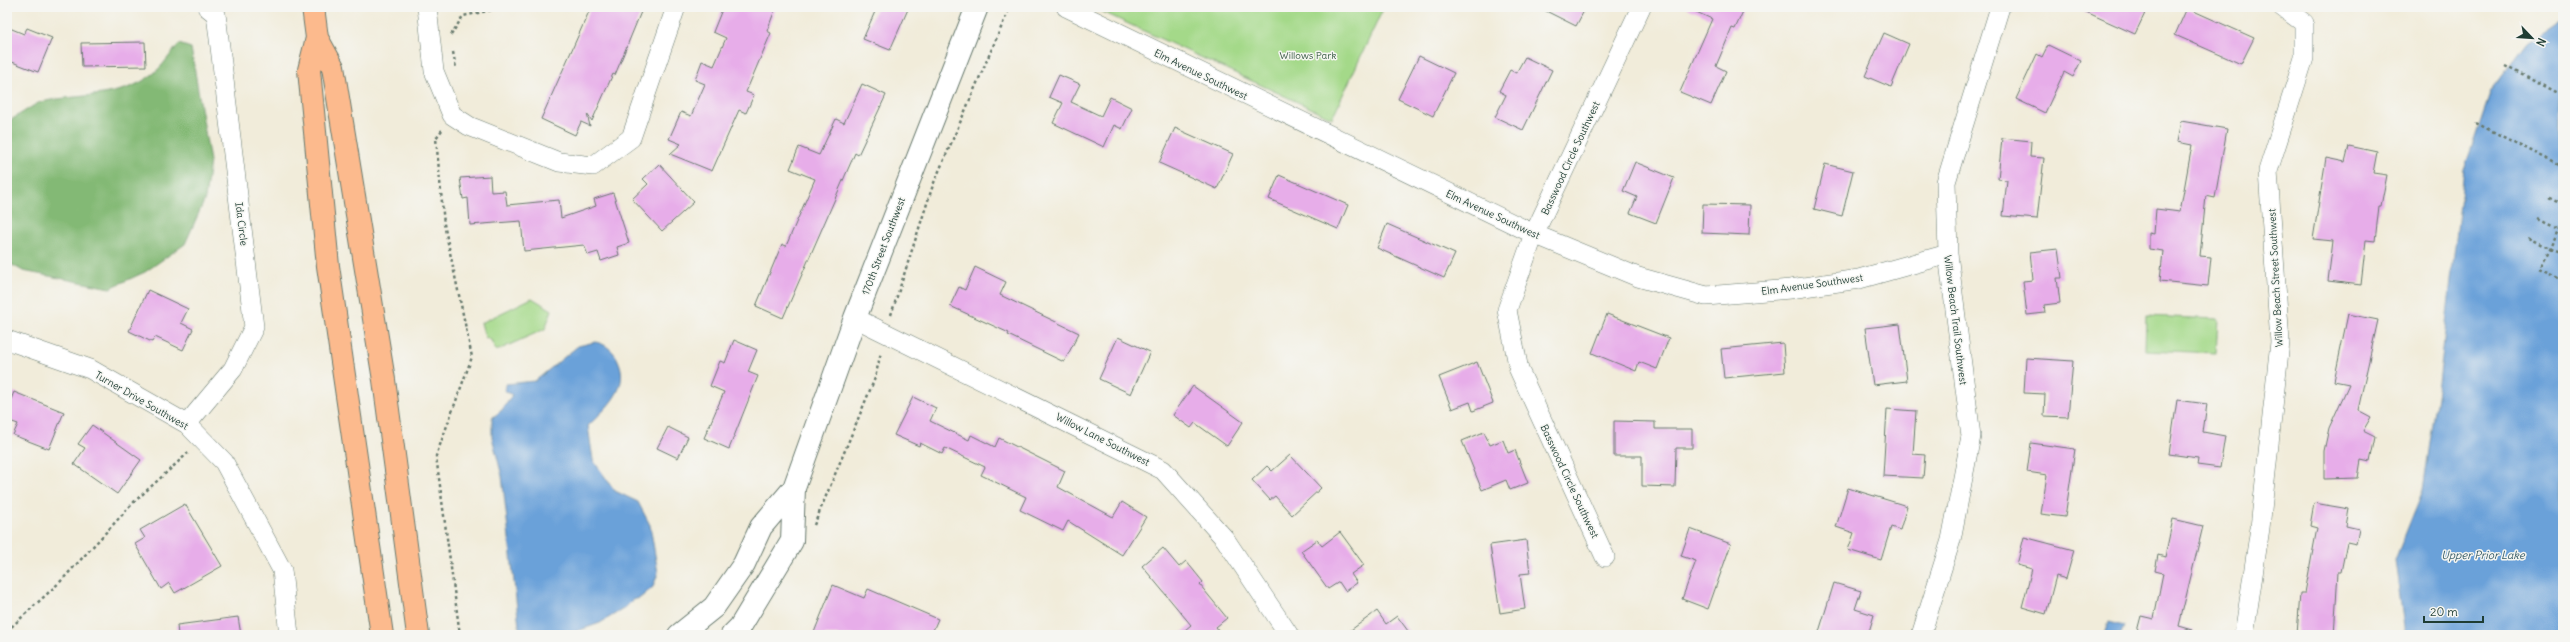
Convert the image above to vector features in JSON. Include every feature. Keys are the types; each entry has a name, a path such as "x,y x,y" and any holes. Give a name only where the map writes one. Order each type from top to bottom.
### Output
{"main road":[{"path":"313,7 317,38 309,70 328,266 382,635"},
{"path":"317,38 333,67 384,380 418,635"}],"street":[{"name":"Ida Circle","path":"187,424 234,369 254,327 216,14 207,7"},
{"path":"427,7 434,71 452,115 468,126 559,162 593,166 631,138 676,7"},
{"name":"170th Street Southwest","path":"740,632 792,541 794,488 855,318 977,7"},
{"name":"Elm Avenue Southwest","path":"1066,7 1534,234 1638,277 1706,296 1790,289 1859,279 1948,254"},
{"name":"Basswood Circle Southwest","path":"1605,557 1519,370 1507,310 1534,234 1641,7"},
{"name":"Willow Beach Trail Southwest","path":"1921,635 1951,540 1971,436 1948,254 1946,182 2000,7"},
{"name":"Willow Beach Street Southwest","path":"2244,635 2260,528 2280,342 2268,171 2304,58 2304,23 2282,7"},
{"name":"Willow Lane Southwest","path":"855,318 1163,470 1224,539 1289,635"},
{"name":"Turner Drive Southwest","path":"7,340 90,369 187,424 224,462 282,570 289,635"},
{"name":"170th Street Southwest","path":"680,635 714,607 744,564 762,527 794,488"}],"path":[{"path":"452,40 451,32 463,16 507,7"},
{"path":"453,47 456,70"},
{"path":"2505,66 2563,96"},
{"path":"452,115 436,138 444,224 472,357 436,456 460,635"},
{"path":"2476,123 2563,167"},
{"path":"2550,198 2563,204"},
{"path":"2539,218 2561,229"},
{"path":"2558,278 2539,269 2561,229 2563,222"},
{"path":"2528,238 2563,255"},
{"path":"7,630 61,581 134,502 202,440"}],"green space":[{"name":"Willows Park","path":"1092,7 1384,7 1332,118"},
{"path":"179,44 191,48 210,161 205,199 185,244 145,272 110,288 23,271 7,262 7,122 41,102 113,92 127,88 157,71"},
{"path":"532,298 552,310 545,329 496,351 491,340 485,337 481,323"},
{"path":"2146,316 2218,319 2216,353 2145,350"}],"water":[{"name":"Upper Prior Lake","path":"2563,18 2563,635 2405,635 2395,560 2423,490 2439,383 2464,170 2491,91 2528,42"},
{"path":"595,342 605,345 615,355 621,368 621,378 615,396 588,426 593,460 615,491 638,502 650,525 658,573 653,587 640,598 632,600 625,608 600,623 566,635 520,635 502,476 492,437 492,418 502,410 512,395 504,390 506,384 535,381 578,346"},
{"path":"2108,622 2124,626 2121,635 2104,635"}],"building":[{"path":"591,7 643,7 615,75 613,74 592,121 587,114 590,126 581,122 575,135 541,119"},
{"path":"723,7 776,7 767,31 771,33 746,92 754,95 746,113 739,110 712,171 670,154 681,144 669,139 681,112 691,116 705,84 695,80 702,61 714,66 726,38 713,32"},
{"path":"877,7 909,7 890,50 863,39"},
{"path":"1538,7 1586,7 1576,26"},
{"path":"1685,7 1745,7 1735,29 1732,28 1716,66 1726,71 1711,105 1680,92 1712,19"},
{"path":"2075,7 2148,7 2135,34"},
{"path":"2187,8 2254,38 2241,64 2175,35"},
{"path":"7,27 24,34 27,28 52,38 38,72 7,60"},
{"path":"1884,33 1909,44 1891,87 1865,76"},
{"path":"145,42 146,66 82,67 81,43"},
{"path":"2048,45 2081,61 2073,77 2064,72 2045,113 2016,99 2037,54 2042,57"},
{"path":"1419,56 1454,73 1433,116 1398,99"},
{"path":"1525,57 1552,70 1523,130 1495,117 1506,95 1499,91 1510,70 1516,73"},
{"path":"1059,75 1080,84 1071,102 1101,116 1110,97 1132,108 1122,129 1114,125 1104,147 1053,123 1063,103 1049,97"},
{"path":"862,84 886,95 858,155 855,153 783,318 756,306 782,244 786,246 815,179 790,169 799,147 819,155 836,119 844,123"},
{"path":"2181,121 2227,129 2215,198 2206,196 2200,256 2211,257 2208,286 2160,281 2163,251 2149,249 2149,233 2154,234 2156,209 2180,212 2192,145 2177,142"},
{"path":"1175,128 1233,154 1217,189 1159,163"},
{"path":"2002,138 2031,141 2030,157 2044,158 2037,219 2003,216 2007,180 1998,179"},
{"path":"2349,146 2377,152 2373,173 2387,175 2381,206 2379,206 2375,241 2366,240 2361,285 2328,281 2333,241 2313,239 2326,158 2345,162"},
{"path":"1635,162 1674,178 1656,223 1630,213 1637,197 1623,191"},
{"path":"659,164 694,202 662,231 632,199 648,184 643,179"},
{"path":"1825,164 1853,171 1842,216 1814,209"},
{"path":"1279,175 1348,205 1338,229 1269,199"},
{"path":"490,176 491,192 505,191 507,205 559,200 561,218 596,206 594,199 613,193 629,243 617,247 619,255 601,261 598,252 588,255 584,245 524,251 521,221 470,225 468,198 463,199 460,178"},
{"path":"1703,204 1750,205 1749,235 1702,233"},
{"path":"1387,224 1455,254 1444,278 1377,248"},
{"path":"2058,249 2062,278 2057,278 2060,303 2044,305 2045,313 2027,315 2023,281 2033,280 2030,252"},
{"path":"975,267 1006,282 1000,295 1079,333 1064,362 1008,335 1009,333 950,306 959,287 965,290"},
{"path":"148,290 188,309 181,323 193,329 183,350 155,337 152,342 129,331"},
{"path":"1607,314 1669,338 1657,369 1639,362 1636,371 1592,353"},
{"path":"2348,314 2378,320 2358,410 2371,417 2363,431 2375,437 2370,462 2361,460 2358,478 2324,479 2324,451 2329,428 2349,384 2334,381"},
{"path":"1900,324 1907,381 1873,385 1865,328"},
{"path":"1118,337 1150,352 1131,394 1099,379"},
{"path":"734,340 757,350 748,372 758,376 729,449 704,438 724,392 710,386 720,361 725,363"},
{"path":"1783,343 1785,372 1724,378 1721,349"},
{"path":"2026,358 2073,361 2068,417 2044,416 2045,394 2024,393"},
{"path":"1477,362 1493,403 1473,411 1470,402 1452,409 1439,377"},
{"path":"1193,386 1243,422 1227,446 1195,423 1191,428 1173,415"},
{"path":"14,392 64,412 49,449 13,435 18,424 7,420 7,409"},
{"path":"913,397 936,408 930,421 969,440 971,435 995,447 999,438 1065,471 1058,487 1113,517 1122,502 1146,517 1122,555 1068,521 1063,531 1020,510 1026,497 981,475 985,467 945,448 942,454 920,443 919,446 894,435"},
{"path":"2177,400 2207,404 2203,432 2225,436 2220,468 2197,465 2198,458 2169,454"},
{"path":"1887,409 1916,411 1913,454 1925,455 1923,478 1883,476"},
{"path":"1614,421 1655,422 1655,429 1692,429 1692,448 1676,448 1675,487 1642,486 1642,456 1614,456"},
{"path":"92,425 141,460 117,494 74,464 85,448 78,444"},
{"path":"668,427 688,437 678,458 657,448"},
{"path":"1484,432 1490,445 1503,440 1508,453 1515,450 1528,483 1510,490 1506,480 1482,490 1462,441"},
{"path":"2031,443 2075,449 2065,517 2041,514 2047,475 2027,472"},
{"path":"1290,455 1321,488 1292,515 1275,496 1270,500 1252,480 1267,466 1272,471"},
{"path":"1848,488 1907,506 1900,530 1891,527 1881,560 1848,550 1854,533 1836,527"},
{"path":"2314,503 2349,509 2346,526 2359,529 2356,544 2347,542 2341,572 2338,572 2334,635 2297,635 2300,593 2305,593 2317,528 2310,526"},
{"path":"185,504 222,566 175,593 169,583 161,589 135,544 145,538 140,530"},
{"path":"2173,519 2203,526 2179,626 2193,630 2192,635 2136,635 2141,616 2154,619 2163,573 2155,571 2158,555 2165,557"},
{"path":"1690,529 1731,544 1708,609 1682,599 1696,561 1681,556"},
{"path":"1340,532 1364,565 1351,574 1357,583 1345,591 1339,582 1328,589 1301,551 1317,540 1322,546"},
{"path":"2024,537 2074,550 2066,579 2056,576 2046,614 2022,607 2032,569 2017,565"},
{"path":"1526,540 1530,573 1520,574 1525,609 1500,613 1490,545"},
{"path":"1163,548 1179,567 1186,561 1203,582 1200,585 1227,618 1216,627 1222,635 1179,635 1191,625 1142,566"},
{"path":"1834,583 1861,591 1855,609 1874,615 1868,635 1818,635"},
{"path":"833,585 864,598 868,589 938,619 931,635 813,635"},
{"path":"1377,611 1386,624 1397,616 1411,635 1344,635"},
{"path":"238,617 241,635 178,635 177,625"}]}
